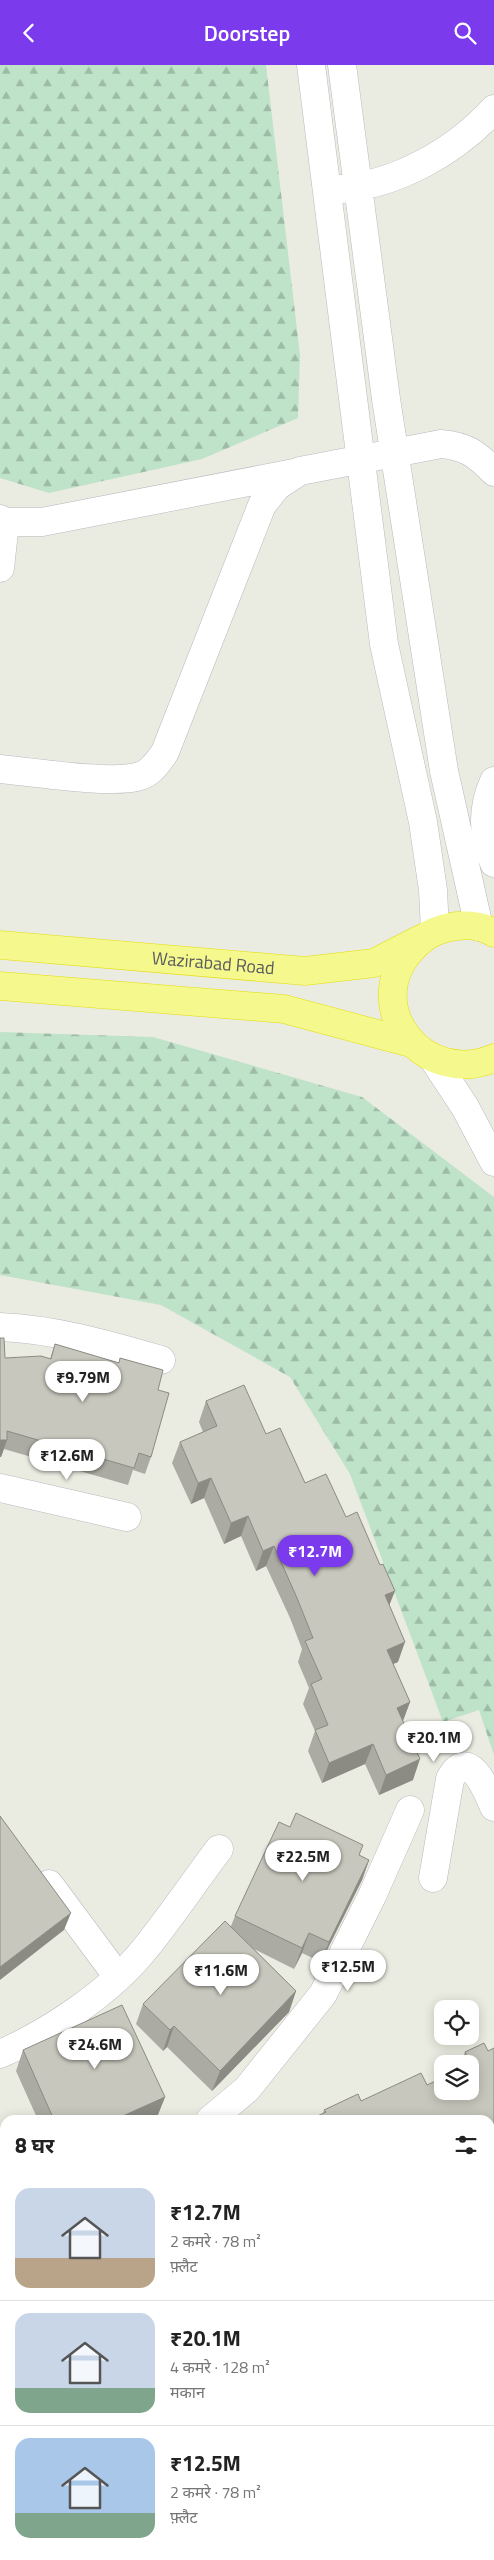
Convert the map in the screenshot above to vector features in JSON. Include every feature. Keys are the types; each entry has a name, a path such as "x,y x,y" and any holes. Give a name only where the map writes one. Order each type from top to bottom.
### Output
{"highway":[{"name":"Wazirabad Road","path":"0,945 305,971 374,963 428,935 457,925 486,930"},
{"path":"410,1043 396,1017 392,988 402,961 428,935"},
{"path":"0,986 284,1009 410,1043 434,1060 462,1066 494,1059"}],"street":[{"path":"310,65 384,644 422,822 433,890 428,935"},
{"path":"342,65 394,453 444,771 486,930"},
{"path":"326,191 358,188 410,170 450,148 494,109"},
{"path":"0,568 2,520 42,522 441,444 460,445 481,458 494,472"},
{"path":"0,769 113,779 140,776 156,765 165,752 262,505 277,486 300,471"},
{"path":"494,781 483,816 486,844 494,863"},
{"path":"434,1060 465,1107 494,1162"},
{"path":"0,1327 94,1342 161,1360"},
{"path":"0,1488 127,1517"},
{"path":"434,1878 450,1779 454,1771 463,1767 472,1769 479,1775 494,1807"},
{"path":"216,2115 247,2089 323,1994 372,1896 410,1810"},
{"path":"0,2054 53,2025 118,1977 144,1951 219,1849"},
{"path":"36,1866 118,1977"}],"green space":[{"path":"0,65 266,65 300,355 298,418 202,459 49,493 0,478"},
{"path":"0,1032 153,1037 362,1097 494,1197 494,1755 479,1710 443,1722 350,1474 290,1377 161,1305 0,1275"}],"building":[{"path":"0,1338 4,1338 5,1358 41,1356 51,1359 55,1344 119,1363 120,1358 163,1370 158,1390 169,1393 151,1457 139,1453 134,1468 7,1431 7,1440 0,1440"},
{"path":"244,1385 266,1434 280,1428 305,1483 326,1474 346,1517 357,1512 380,1565 383,1564 395,1591 385,1595 405,1642 387,1650 410,1702 397,1708 420,1759 386,1775 373,1744 329,1763 315,1730 328,1725 311,1684 322,1679 305,1641 313,1638 274,1546 263,1551 248,1516 231,1523 211,1478 198,1483 180,1442 217,1426 206,1401"},
{"path":"296,1813 363,1845 359,1855 369,1860 329,1942 309,1933 302,1948 235,1916 279,1822 290,1827"},
{"path":"0,1816 71,1913 0,1967"},
{"path":"225,1921 296,1991 220,2071 174,2026 170,2030 143,2004"},
{"path":"122,2005 165,2097 125,2115 52,2115 23,2050"},
{"path":"484,2043 488,2051 494,2048 494,2115 320,2115 326,2112 324,2110 358,2094 361,2101 421,2073 427,2085 434,2082 434,2100 479,2100 479,2055 466,2055 465,2052"}]}
